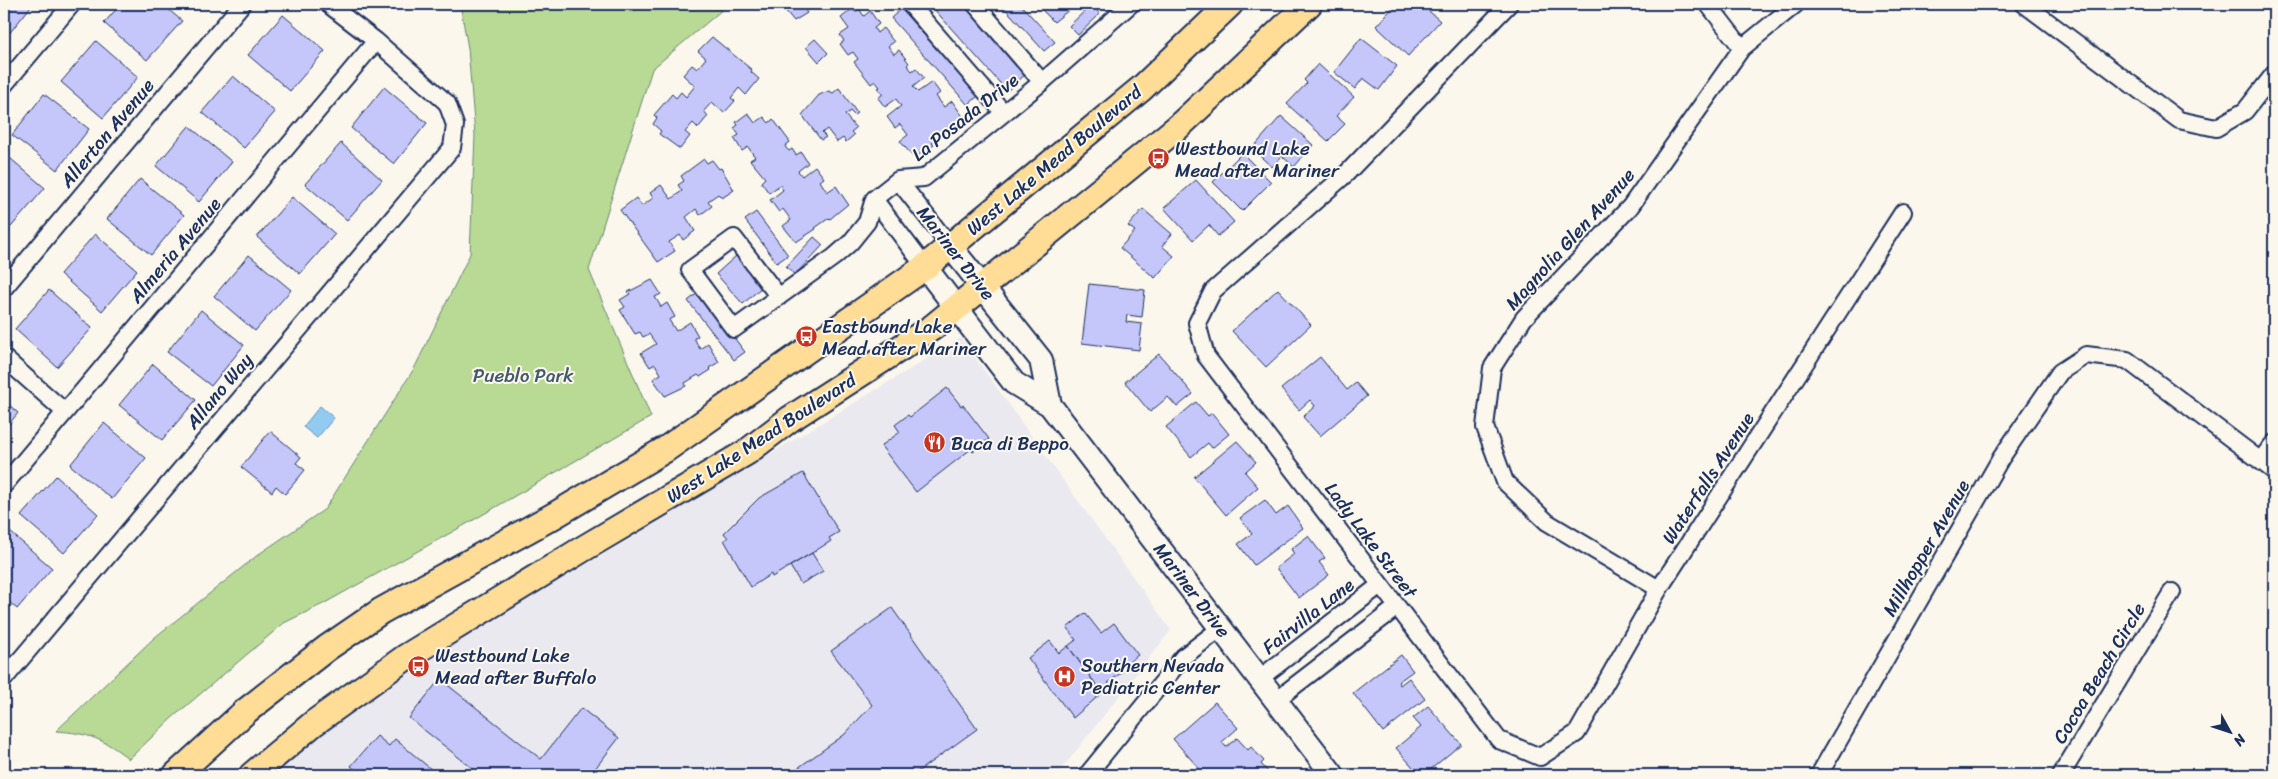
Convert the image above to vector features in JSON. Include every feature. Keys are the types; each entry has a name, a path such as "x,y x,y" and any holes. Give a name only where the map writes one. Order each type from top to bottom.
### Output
{"main road":[{"name":"West Lake Mead Boulevard","path":"176,775 246,711 327,648 381,611 555,515 666,449 926,267 1142,88 1230,4"},
{"name":"West Lake Mead Boulevard","path":"252,775 314,723 406,657 747,452 790,419 958,309 1178,127 1309,4"}],"street":[{"path":"4,85 72,4"},
{"name":"Allerton Avenue","path":"4,288 242,4"},
{"path":"328,4 376,41"},
{"path":"910,4 1004,113"},
{"path":"976,4 1042,82"},
{"name":"La Posada Drive","path":"874,199 898,180 924,178 1042,82 1131,4"},
{"name":"Lady Lake Street","path":"1509,4 1346,174 1213,291 1197,322 1206,356 1499,740 1540,756"},
{"path":"1708,4 1742,48"},
{"name":"Magnolia Glen Avenue","path":"1660,589 1547,522 1505,482 1485,427 1492,368 1524,318 1630,207 1742,48 1796,4"},
{"path":"2024,4 2179,120 2216,128 2245,111 2274,74"},
{"name":"Allano Way","path":"4,679 452,148 455,125 447,103 376,41"},
{"name":"Almeria Avenue","path":"4,485 376,41"},
{"name":"Mariner Drive","path":"898,180 1041,360 1050,405"},
{"path":"779,297 734,238 690,270 734,329 779,297 850,243 867,222 874,199"},
{"name":"Mariner Drive","path":"874,199 1014,384 1050,405 1333,775"},
{"name":"Waterfalls Avenue","path":"1540,756 1577,732 1660,589 1903,212"},
{"name":"Millhopper Avenue","path":"1818,775 2001,458 2060,372 2086,355 2127,360 2260,461"},
{"path":"4,358 65,412"},
{"path":"2274,443 2260,461 2274,471"},
{"name":"Fairvilla Lane","path":"1260,679 1380,585"},
{"name":"Cocoa Beach Circle","path":"2061,775 2172,592"},
{"path":"1276,700 1397,607"},
{"path":"1087,775 1183,657 1221,628"}],"shaded area":[{"path":"961,338 1171,630 1057,775 268,775 409,668 635,536"}],"green space":[{"name":"Pueblo Park","path":"460,4 729,4 652,69 589,270 651,417 470,522 323,604 284,623 172,718 129,759 112,746 95,738 77,733 56,731 154,638 259,554 325,509 415,367 470,254 475,135 468,48"}],"water":[{"path":"320,406 334,418 317,438 303,427"}],"building":[{"path":"4,4 32,5 4,40"},
{"path":"121,4 162,4 182,21 147,60 104,23"},
{"path":"780,4 808,4 803,7 807,13 794,21"},
{"path":"938,4 966,4 1028,72 1007,91 933,8"},
{"path":"1001,4 1020,4 1055,42 1044,51"},
{"path":"1036,4 1064,4 1070,9 1054,22"},
{"path":"1396,4 1421,4 1440,21 1408,56 1376,26"},
{"path":"1091,5 1100,14 1078,35 1069,26"},
{"path":"852,9 855,12 859,9 864,16 870,11 879,24 874,28 877,33 883,28 894,42 888,46 894,54 899,50 909,63 907,65 912,71 916,68 924,78 913,87 918,92 932,82 940,93 936,96 944,107 952,101 964,118 947,135 946,133 932,143 934,145 914,158 900,141 908,135 900,124 895,128 887,117 901,106 896,99 885,107 878,98 883,94 878,88 880,87 875,81 871,84 854,62 858,59 853,52 848,55 840,44 844,41 840,35 849,29 841,18"},
{"path":"901,9 978,96 968,105 891,18"},
{"path":"283,15 325,51 290,91 248,55"},
{"path":"712,37 752,70 751,72 759,79 746,95 739,88 731,98 735,101 724,113 712,102 704,111 708,116 698,128 693,123 685,132 690,136 680,149 659,134 661,131 653,124 657,118 654,115 672,94 676,98 681,92 686,97 695,86 683,75 692,65 697,69 706,58 698,51"},
{"path":"1361,38 1397,66 1379,90 1363,78 1355,89 1334,72"},
{"path":"815,39 828,53 819,62 806,47"},
{"path":"96,41 138,77 103,118 61,82"},
{"path":"1318,64 1354,97 1336,116 1345,124 1328,141 1287,104 1307,83 1304,80"},
{"path":"233,76 275,112 244,148 202,112"},
{"path":"384,87 427,123 394,164 351,128"},
{"path":"839,88 857,113 854,115 850,111 845,115 856,128 851,132 854,135 846,142 843,138 837,142 827,129 822,133 826,137 821,140 802,115 819,95 829,91 833,93"},
{"path":"44,94 89,129 57,170 12,135"},
{"path":"748,113 755,123 764,117 769,123 773,119 790,142 785,146 786,148 789,151 792,149 796,155 801,152 808,163 798,171 802,176 815,166 824,178 820,181 827,192 836,186 848,204 796,242 783,226 791,220 783,209 779,212 770,200 783,190 780,185 769,193 761,182 765,178 750,160 755,157 748,147 742,151 734,138 739,135 734,128 738,125 736,122"},
{"path":"1281,116 1313,145 1294,167 1282,156 1272,167 1252,149"},
{"path":"189,126 232,162 199,202 156,166"},
{"path":"341,143 382,180 347,220 305,184"},
{"path":"4,153 45,188 11,227 4,222"},
{"path":"1242,153 1271,182 1242,211 1213,182"},
{"path":"704,159 707,163 712,160 719,169 721,168 734,190 722,198 718,194 708,201 712,206 700,215 696,209 686,217 695,231 683,240 680,235 669,242 675,251 658,262 620,210 636,198 642,206 653,198 650,193 661,185 671,199 682,191 678,185 684,181 681,176"},
{"path":"140,179 184,215 151,255 107,219"},
{"path":"1196,180 1234,222 1218,236 1209,225 1193,240 1164,208"},
{"path":"292,197 335,234 300,274 257,237"},
{"path":"1143,209 1172,234 1162,246 1174,256 1155,278 1120,248 1135,231 1128,226"},
{"path":"756,212 788,255 777,263 745,220"},
{"path":"95,234 137,270 102,311 60,274"},
{"path":"814,237 823,245 795,275 786,267"},
{"path":"249,255 291,290 255,331 214,296"},
{"path":"737,255 764,285 743,304 716,274"},
{"path":"652,280 661,294 655,297 661,307 667,303 675,317 669,320 676,331 690,322 698,336 694,338 700,349 708,343 719,362 700,377 698,375 685,383 686,386 665,396 653,379 661,374 655,364 650,367 641,353 656,344 649,334 643,337 640,332 635,334 620,310 625,307 620,300 630,294 628,292"},
{"path":"1089,284 1145,290 1142,317 1127,315 1126,322 1142,324 1139,350 1082,343"},
{"path":"1278,289 1311,325 1266,367 1232,331"},
{"path":"49,290 92,328 57,367 15,329"},
{"path":"699,292 745,352 734,360 688,301"},
{"path":"201,310 244,345 211,386 167,352"},
{"path":"1159,354 1193,394 1177,407 1168,397 1150,412 1125,382"},
{"path":"1320,357 1347,390 1356,383 1367,396 1320,436 1303,417 1315,406 1310,400 1299,410 1281,389"},
{"path":"153,364 196,400 162,440 119,405"},
{"name":"Buca di Beppo","path":"947,388 961,406 963,405 989,439 973,451 971,449 916,492 881,446 900,432 895,425 908,415 910,417"},
{"path":"4,400 18,413 4,430"},
{"path":"1196,402 1208,416 1212,413 1229,434 1212,448 1208,443 1191,457 1166,427"},
{"path":"104,423 146,458 112,499 70,465"},
{"path":"270,431 301,457 296,463 305,470 285,494 276,486 272,492 241,467"},
{"path":"1237,441 1256,462 1245,472 1258,487 1226,515 1194,477"},
{"path":"803,473 839,532 829,538 831,541 812,553 772,577 771,574 751,587 724,540 728,538 724,533 759,498"},
{"path":"56,476 98,514 64,553 21,516"},
{"path":"1265,500 1276,515 1288,506 1303,528 1254,565 1238,544 1252,534 1240,518"},
{"path":"10,532 52,568 17,609 4,597 4,539"},
{"path":"1308,536 1325,558 1319,562 1329,575 1299,598 1276,568 1294,554 1291,549"},
{"path":"812,553 823,571 801,584 790,566"},
{"path":"892,608 977,729 913,775 788,775 844,735 872,705 831,651"},
{"path":"1085,613 1101,633 1114,623 1138,655 1125,665 1127,668 1108,683 1111,686 1102,693 1068,646 1076,640 1067,628"},
{"name":"Southern Nevada Pediatric Center","path":"1050,641 1059,653 1068,646 1102,693 1073,718 1028,658"},
{"path":"1401,655 1413,671 1398,682 1400,685 1409,678 1425,699 1383,732 1353,693"},
{"path":"440,679 541,759 581,708 619,738 590,775 481,775 409,718"},
{"path":"1215,702 1238,728 1222,742 1226,747 1237,738 1248,750 1251,747 1264,761 1261,764 1271,775 1205,775 1173,739"},
{"path":"1428,706 1461,744 1424,775 1420,775 1396,748 1421,727 1413,718"},
{"path":"377,736 389,746 395,739 438,775 384,775 381,773 380,775 361,775 351,766"}],"place":[{"name":"Westbound Lake Mead after Mariner","path":"1159,159"},
{"name":"Eastbound Lake Mead after Mariner","path":"806,337"},
{"name":"Buca di Beppo","path":"935,443"},
{"name":"Westbound Lake Mead after Buffalo","path":"419,666"},
{"name":"Southern Nevada Pediatric Center","path":"1065,676"}]}
